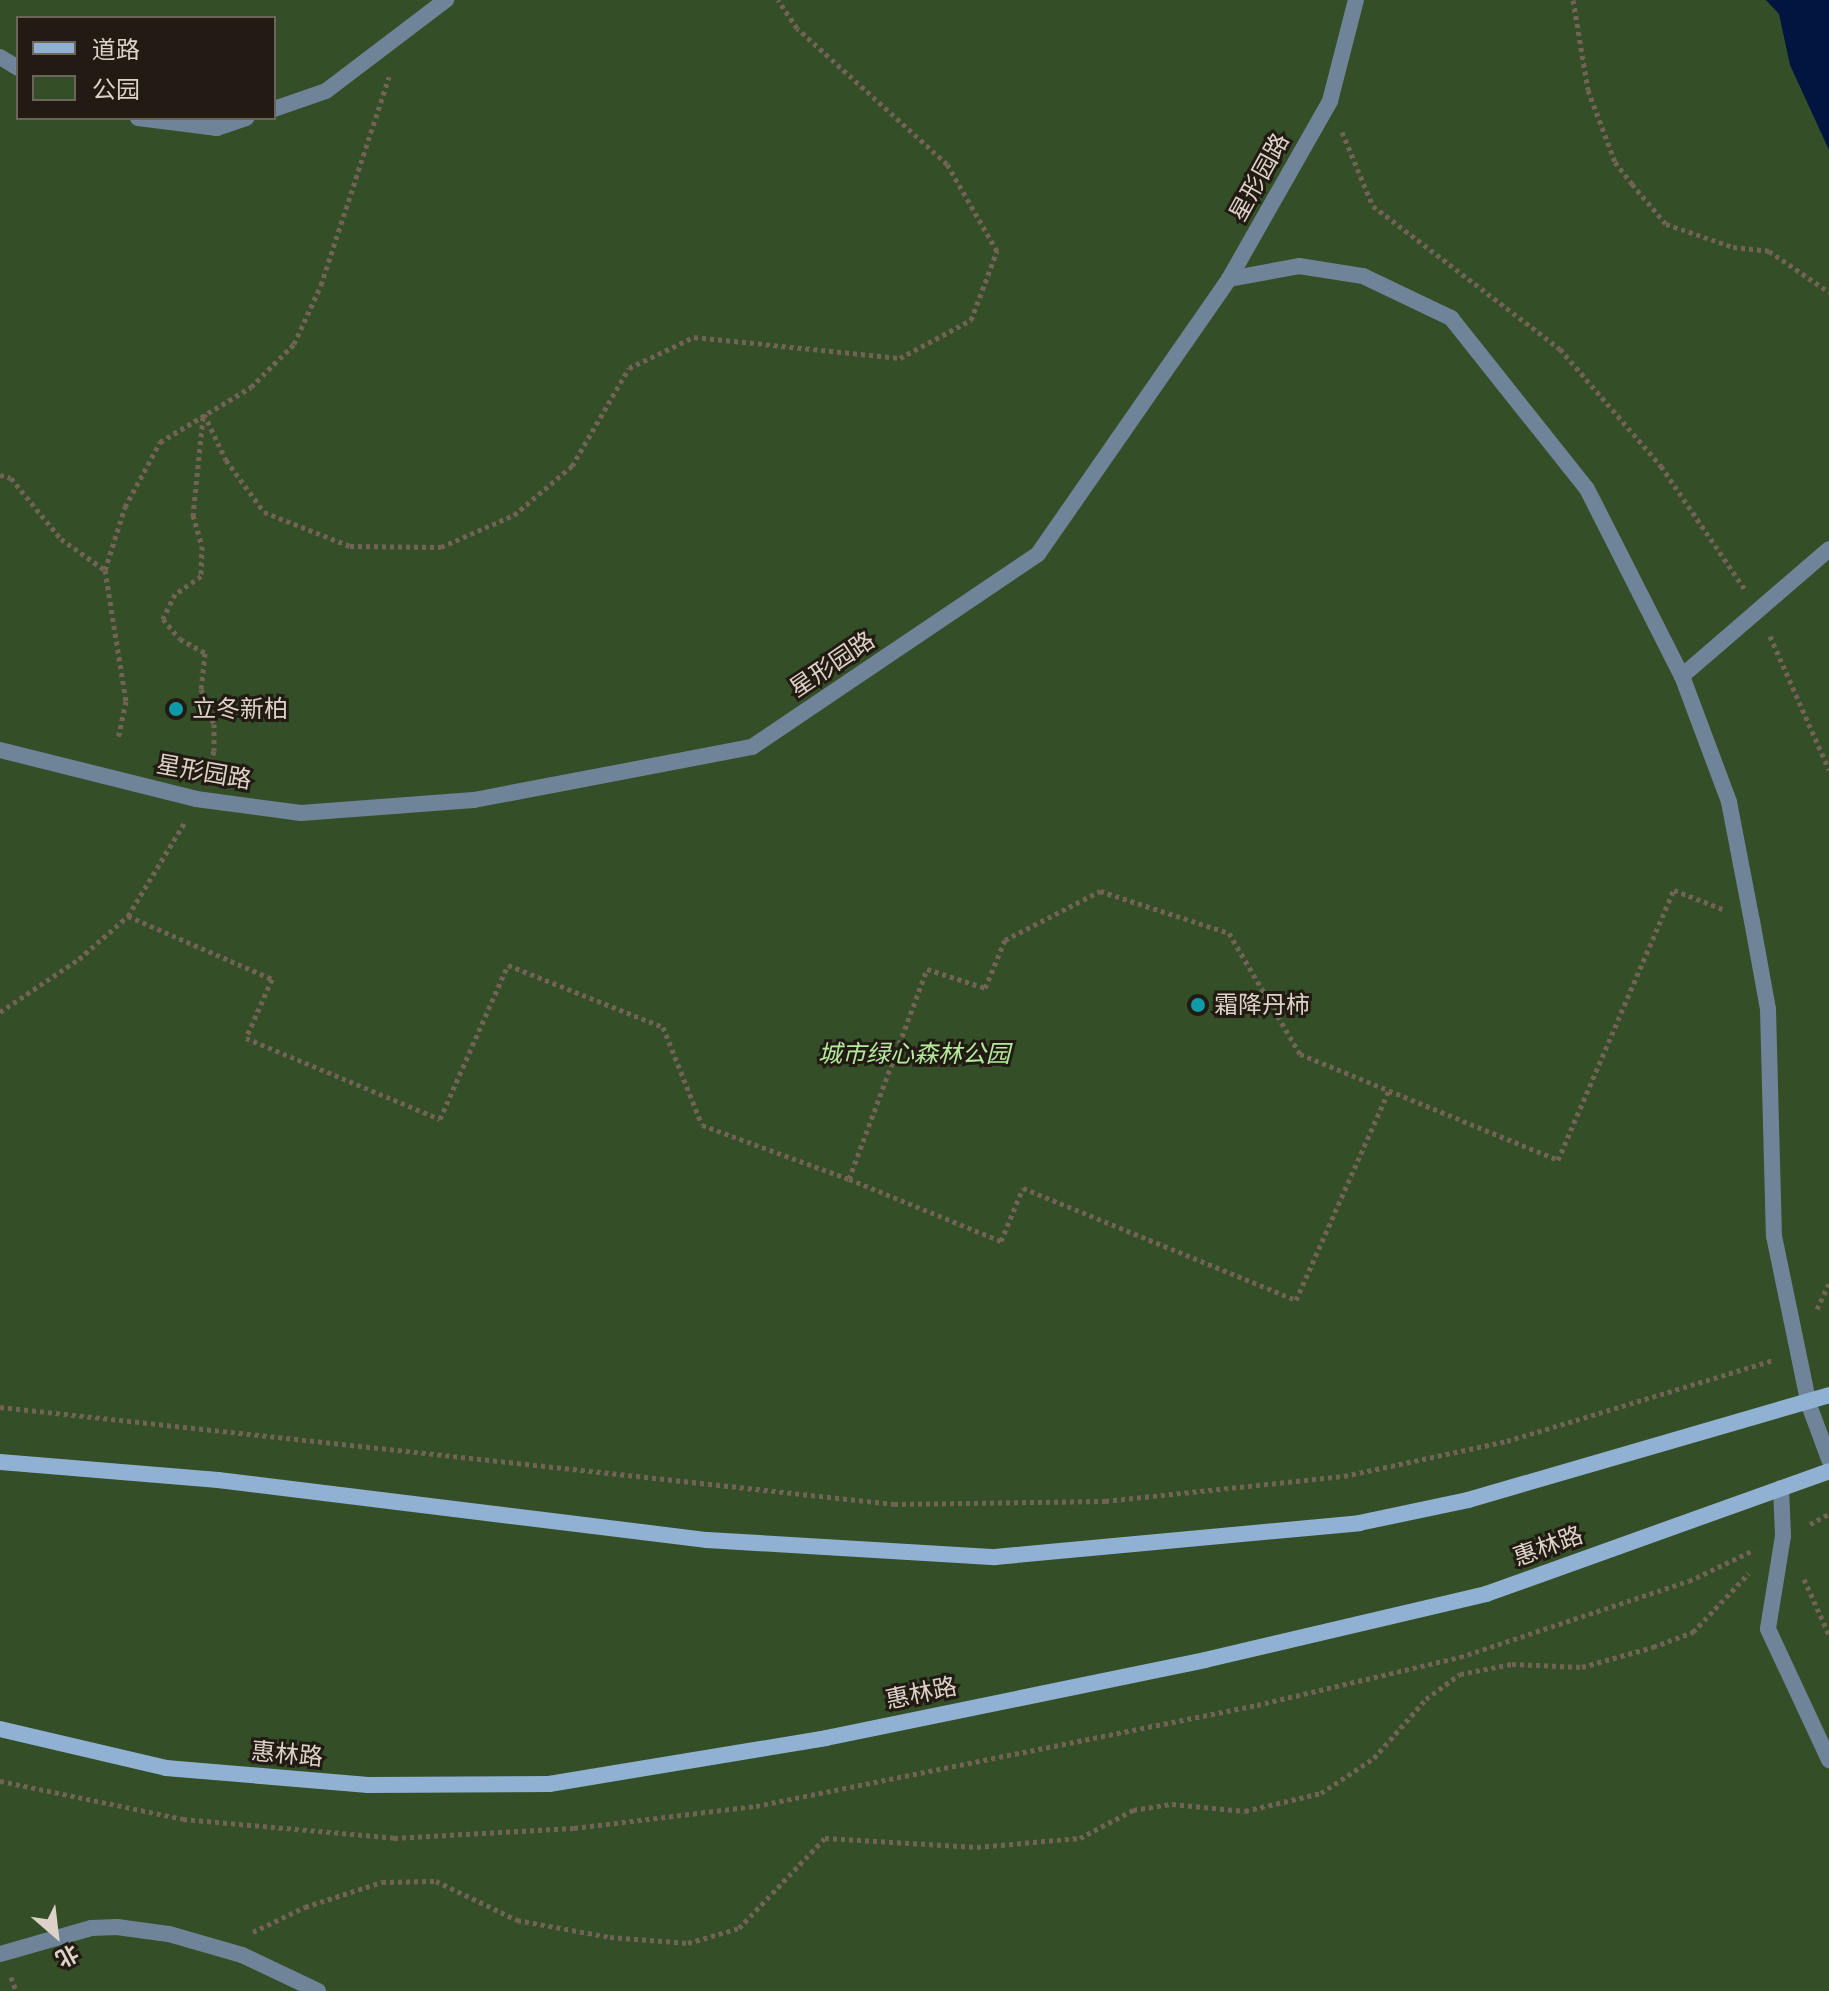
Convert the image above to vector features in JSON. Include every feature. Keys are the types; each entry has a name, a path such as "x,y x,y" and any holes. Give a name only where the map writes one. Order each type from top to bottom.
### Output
{"main road":[{"path":"0,1462 218,1480 707,1540 995,1557 1359,1523 1468,1500 1809,1405 1829,1395"},
{"name":"惠林路","path":"0,1729 166,1768 368,1785 549,1784 841,1735 1205,1660 1471,1598 1829,1471"}],"street":[{"path":"276,108 326,91 446,0"},
{"name":"星形园路","path":"0,750 196,799 301,813 474,800 752,747 1038,554 1229,279 1330,101 1356,0"},
{"path":"154,120 217,128 240,120"},
{"path":"1229,279 1299,266 1363,276 1451,318 1587,489 1682,676 1729,802 1768,1009 1774,1236 1809,1405 1829,1459"},
{"path":"1682,676 1757,607 1829,549"},
{"path":"1781,1488 1783,1536 1768,1629 1829,1760"},
{"path":"0,1954 91,1928 117,1927 220,1949 318,1991"}],"path":[{"path":"204,414 226,460 264,512 350,546 441,547 514,515 572,466 629,368 694,337 900,358 971,320 997,251 947,164 797,28 778,0"},
{"path":"1573,0 1588,90 1615,162 1666,224 1733,247 1769,251 1829,292"},
{"path":"118,738 126,701 105,570 125,507 160,442 251,387 294,344 321,285 382,90 417,24"},
{"path":"1330,101 1373,206 1560,349 1661,466 1757,607 1829,770"},
{"path":"0,1012 79,959 128,916 178,837 214,751 214,724 201,689 205,653 180,639 163,619 175,594 201,576 202,546 193,515 204,414"},
{"path":"0,475 11,478 61,539 105,570"},
{"path":"849,1179 927,969 985,988 1005,940 1100,891 1229,933 1300,1054 1558,1160 1674,890 1752,921"},
{"path":"128,916 272,979 246,1038 440,1119 508,965 663,1027 702,1125 849,1179 1001,1241 1023,1188 1296,1300 1389,1090"},
{"path":"0,1407 894,1504 1105,1501 1344,1476 1492,1445 1798,1353"},
{"path":"220,1949 305,1907 395,1881 436,1881 517,1920 610,1937 688,1943 739,1928 825,1838 977,1847 1065,1840 1080,1838 1133,1810 1172,1804 1245,1811 1321,1793 1374,1758 1426,1699 1460,1674 1512,1664 1582,1667 1693,1632 1783,1536 1829,1635"}],"green space":[{"name":"城市绿心森林公园","path":"0,0 1829,0 1829,1991 0,1991"}],"water":[{"path":"1766,0 1829,0 1829,150 1790,65 1779,14"}],"place":[{"name":"立冬新柏","path":"176,709"},
{"name":"霜降丹柿","path":"1198,1005"}]}
